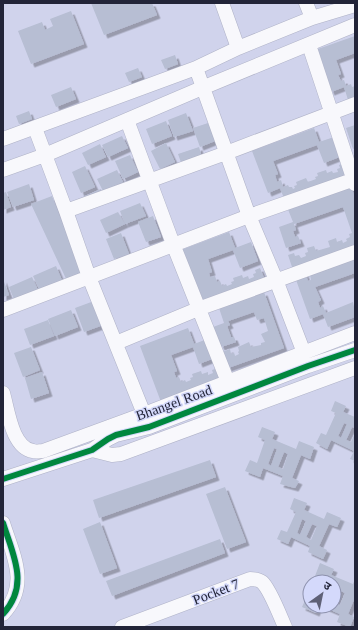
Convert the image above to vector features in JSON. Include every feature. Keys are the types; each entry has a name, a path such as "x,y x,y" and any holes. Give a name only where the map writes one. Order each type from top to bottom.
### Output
{"street":[{"path":"222,3 238,48"},
{"path":"306,3 312,18"},
{"path":"3,139 196,68 238,48 312,18 355,5"},
{"path":"3,170 45,155 202,88 355,26"},
{"path":"3,310 249,216 354,181 309,45"},
{"path":"196,68 249,216 276,280 304,353"},
{"path":"66,211 355,104"},
{"path":"127,120 198,309 228,382"},
{"path":"35,128 90,277 154,442"},
{"path":"116,343 198,309 355,252"},
{"path":"3,393 15,438 24,448 33,452 43,451 146,420 228,382 355,332"},
{"name":"Bhangel Road","path":"3,479 92,450 108,439 146,420 355,350"},
{"path":"308,366 314,383"},
{"name":"Bhangel Road","path":"92,450 112,455 120,454 355,368"},
{"path":"3,523 17,567 18,585 15,597 9,608 3,614"},
{"name":"Pocket 7","path":"122,627 250,579 258,579 268,589 285,627"}],"building":[{"path":"91,3 152,3 157,15 104,35"},
{"path":"71,11 84,44 31,64 18,31 42,22 45,30 53,26 50,19"},
{"path":"355,36 355,53 336,60 341,74 338,75 341,81 344,80 346,86 351,84 352,87 355,86 355,98 348,100 344,87 331,92 315,50"},
{"path":"175,55 178,64 165,69 161,60"},
{"path":"138,68 142,77 129,82 125,73"},
{"path":"71,87 76,99 56,107 51,95"},
{"path":"29,111 32,119 19,124 16,116"},
{"path":"186,113 193,131 174,137 168,120"},
{"path":"166,121 172,136 152,144 146,129"},
{"path":"208,123 215,141 200,147 193,128"},
{"path":"355,125 355,148 353,149 346,128"},
{"path":"314,128 319,142 334,137 342,156 324,163 317,145 273,161 278,174 275,175 277,182 281,180 283,187 288,185 293,189 295,188 294,186 297,185 296,182 306,178 308,182 316,179 315,177 318,176 317,173 326,170 327,173 332,171 333,173 338,172 337,169 340,168 339,165 344,163 350,177 285,201 280,188 268,193 252,151"},
{"path":"122,136 128,148 108,157 102,145"},
{"path":"166,143 175,162 160,169 151,151"},
{"path":"100,144 106,157 88,165 82,153"},
{"path":"199,147 203,161 183,168 178,154"},
{"path":"130,155 138,172 123,179 115,161"},
{"path":"85,166 95,187 81,193 72,172"},
{"path":"117,170 123,182 103,191 97,179"},
{"path":"29,184 34,200 13,207 7,192"},
{"path":"351,186 355,198 355,248 293,270 288,255 294,253 295,256 299,255 301,258 306,256 305,253 308,252 307,248 314,246 316,251 330,247 328,241 336,238 337,242 342,240 343,243 347,241 346,239 350,237 349,234 352,233 343,207 294,224 296,230 293,231 295,237 298,236 301,243 286,248 279,227 293,222 287,207"},
{"path":"101,189 103,196 86,202 83,197"},
{"path":"6,192 11,207 3,210 3,193"},
{"path":"52,196 83,277 68,283 31,204"},
{"path":"140,203 146,216 125,224 120,211"},
{"path":"118,212 125,224 106,233 100,220"},
{"path":"153,216 161,237 146,242 138,222"},
{"path":"229,232 235,248 251,242 258,261 240,268 233,250 208,259 212,272 209,273 210,277 215,276 217,282 220,281 222,286 226,284 227,286 232,284 231,282 234,281 233,278 242,275 243,278 248,276 249,279 254,277 253,274 256,273 255,270 260,268 266,283 202,306 181,250"},
{"path":"121,233 129,254 114,259 106,239"},
{"path":"355,255 355,273 315,287 321,300 318,302 320,308 323,306 326,313 353,302 355,307 355,317 328,327 323,314 310,319 295,277 305,273 308,281 311,280 310,275"},
{"path":"56,266 63,283 41,293 33,276"},
{"path":"32,277 39,292 15,302 9,287"},
{"path":"3,279 9,295 3,297"},
{"path":"264,292 284,348 228,368 222,352 230,349 231,354 234,353 235,356 239,354 238,347 249,342 251,347 261,345 261,343 265,342 261,334 268,331 264,318 257,320 254,312 228,321 230,325 227,326 231,337 234,337 236,342 221,347 213,327 224,323 219,308"},
{"path":"94,301 103,325 84,332 75,308"},
{"path":"71,310 78,327 55,336 48,319"},
{"path":"48,320 54,336 30,345 24,329"},
{"path":"188,328 194,344 210,338 217,357 199,364 193,347 171,355 177,371 174,372 176,378 179,377 181,382 185,380 186,382 191,380 190,378 193,377 192,374 201,371 202,374 208,372 208,375 213,373 212,370 215,369 214,366 219,364 225,379 161,402 140,346"},
{"path":"31,347 40,370 23,377 14,353"},
{"path":"42,372 49,393 31,399 25,378"},
{"path":"335,401 346,406 343,412 355,417 355,428 352,427 346,440 351,442 355,433 355,461 350,459 354,451 331,440 327,449 316,443 321,433 326,435 336,413 331,411","holes":["344,423 347,424 341,438 338,436"]},
{"path":"262,427 275,432 272,439 296,449 299,441 314,447 310,459 301,455 292,478 299,481 295,488 280,484 283,476 263,468 260,477 245,471 250,460 257,463 265,440 258,437","holes":["274,448 277,449 271,466 268,464","284,452 288,454 283,469 278,467"]},
{"path":"210,460 216,477 99,518 93,500"},
{"path":"225,487 246,542 227,549 206,494"},
{"path":"294,498 307,503 304,510 324,519 327,512 341,518 337,527 329,524 319,546 327,550 323,559 308,552 310,546 291,537 288,544 277,539 281,530 287,532 296,512 290,509","holes":["302,519 306,521 300,535 297,533","312,524 317,526 311,540 306,537"]},
{"path":"100,522 117,568 100,574 83,529"},
{"path":"220,539 225,553 112,596 106,581"},
{"path":"320,563 334,569 332,574 316,574"},
{"path":"355,579 355,597 348,614 354,617 350,627 337,622 340,614 342,614 342,600 345,593 342,592 342,580 353,584"}],"cycle path":[{"path":"3,479 92,450 116,435 149,427 308,366 355,350"},
{"path":"3,523 15,558 18,581 16,592 11,603 3,614"}]}
